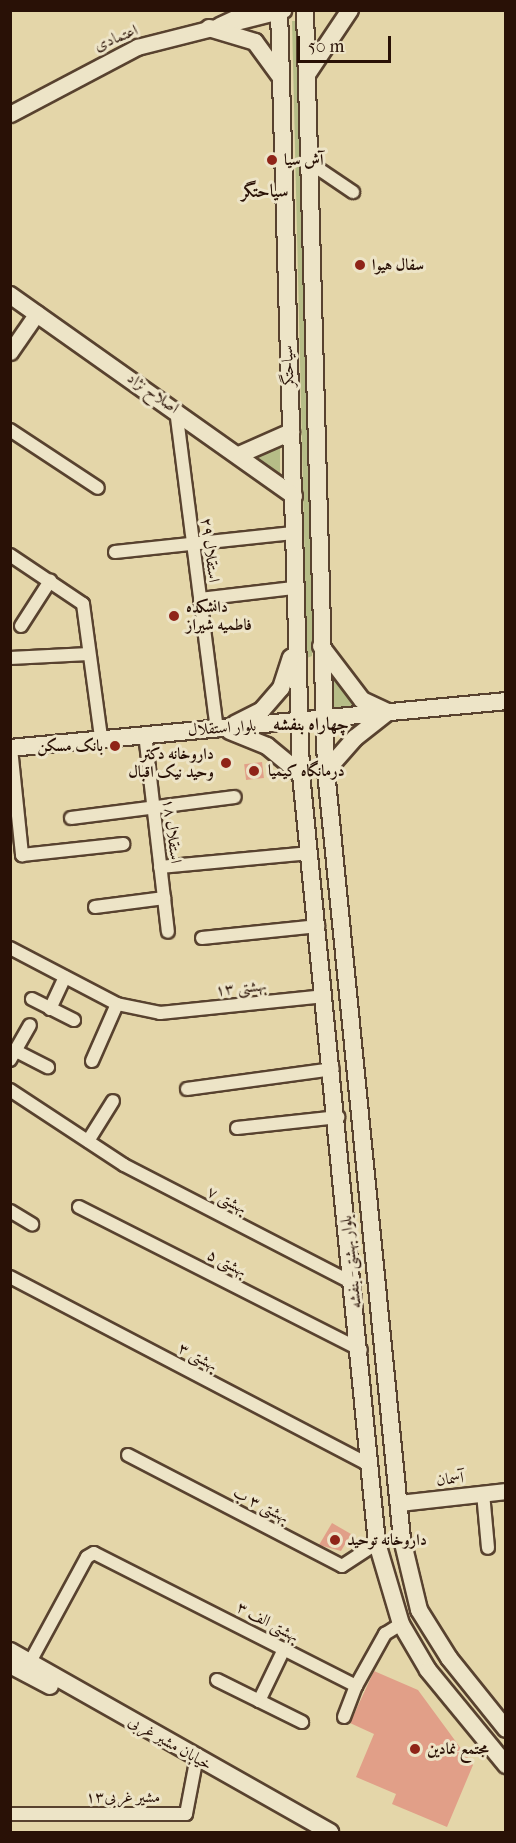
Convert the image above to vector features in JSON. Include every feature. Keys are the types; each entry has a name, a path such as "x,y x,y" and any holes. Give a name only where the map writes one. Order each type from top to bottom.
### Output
{"main road":[{"path":"215,27 254,10"},
{"name":"سیاحتگر","path":"305,10 320,645 325,719"},
{"path":"308,73 350,10"},
{"name":"سیاحتگر","path":"280,11 298,722"},
{"path":"215,27 255,42 280,78"},
{"name":"اصلاح نژاد","path":"10,295 241,454 294,496"},
{"path":"241,454 291,432"},
{"path":"320,645 362,700 388,712 355,738 326,771"},
{"path":"222,730 262,710 281,688 295,647"},
{"name":"بلوار استقلال","path":"11,748 145,734 222,730 506,701"},
{"name":"بلوار بهشتی - بنفشه","path":"325,719 326,771 402,1539 419,1610 449,1659 506,1729"},
{"name":"بلوار بهشتی - بنفشه","path":"298,722 301,774 361,1350 377,1543 401,1624 428,1670 506,1765"},
{"path":"222,730 267,746 301,774"},
{"path":"348,1225 372,1222"},
{"name":"خیابان مشیر غربی","path":"10,1651 330,1833"},
{"name":"خیابان مشیر غربی","path":"10,1665 313,1833"}],"street":[{"name":"اعتمادی","path":"10,114 124,52 280,11"},
{"path":"310,163 353,192"},
{"path":"10,352 37,313"},
{"name":"۲۹ استقلال","path":"176,409 200,599 222,730"},
{"path":"10,430 98,488"},
{"path":"115,552 192,541 293,533"},
{"path":"10,555 83,603 101,738"},
{"path":"21,626 50,581"},
{"path":"200,599 293,588"},
{"path":"10,658 89,654"},
{"name":"استقلال ۱۸","path":"145,734 168,932"},
{"path":"11,748 14,825 22,855 123,844"},
{"path":"71,818 235,797"},
{"path":"160,867 310,853"},
{"path":"96,907 164,898"},
{"path":"202,938 318,926"},
{"name":"بهشتی ۱۳","path":"10,948 117,1004 160,1013 325,996"},
{"path":"50,1009 65,977"},
{"path":"32,999 74,1020"},
{"path":"92,1062 117,1004"},
{"path":"30,1025 13,1056 48,1067"},
{"path":"187,1089 333,1069"},
{"name":"بهشتی ۷","path":"10,1090 88,1141 353,1283"},
{"path":"88,1141 113,1101"},
{"path":"237,1128 338,1118"},
{"name":"بهشتی ۵","path":"78,1207 361,1350"},
{"path":"10,1210 32,1224"},
{"name":"بهشتی ۳","path":"10,1276 371,1466"},
{"name":"بهشتی ۳ ب","path":"128,1455 342,1566 377,1543"},
{"name":"آسمان","path":"399,1503 506,1491"},
{"path":"483,1493 488,1548"},
{"name":"بهشتی الف ۳","path":"30,1662 87,1557 94,1553 356,1686"},
{"path":"344,1717 356,1686 385,1634 401,1624"},
{"path":"259,1701 284,1649"},
{"path":"217,1680 302,1722"},
{"name":"مشیر غربی۱۳","path":"12,1814 186,1814 195,1767"}],"green space":[{"path":"292,21 298,21 311,474 313,625 312,656 307,658"},
{"path":"280,448 280,475 252,454"},
{"path":"330,671 363,707 333,709"}],"building":[{"name":"درمانگاه کیمیا","path":"262,762 264,778 246,780 244,764"},
{"name":"داروخانه توحید","path":"332,1523 351,1534 341,1551 319,1545"},
{"name":"مجتمع نمادین","path":"374,1671 418,1690 473,1765 447,1827 392,1804 396,1794 356,1777 374,1734 350,1723"}],"place":[{"name":"آش سیا","path":"272,160"},
{"name":"سفال هیوا","path":"360,265"},
{"name":"دانشکده فاطمیه شیراز","path":"174,616"},
{"name":"بانک مسکن","path":"115,746"},
{"name":"داروخانه دکتر وحید نیک اقبال","path":"226,763"},
{"name":"درمانگاه کیمیا","path":"254,771"},
{"name":"داروخانه توحید","path":"335,1540"},
{"name":"مجتمع نمادین","path":"415,1749"}],"district":[{"name":"سیاحتگر","path":"265,192"},
{"name":"چهاراه بنفشه","path":"311,725"}]}
